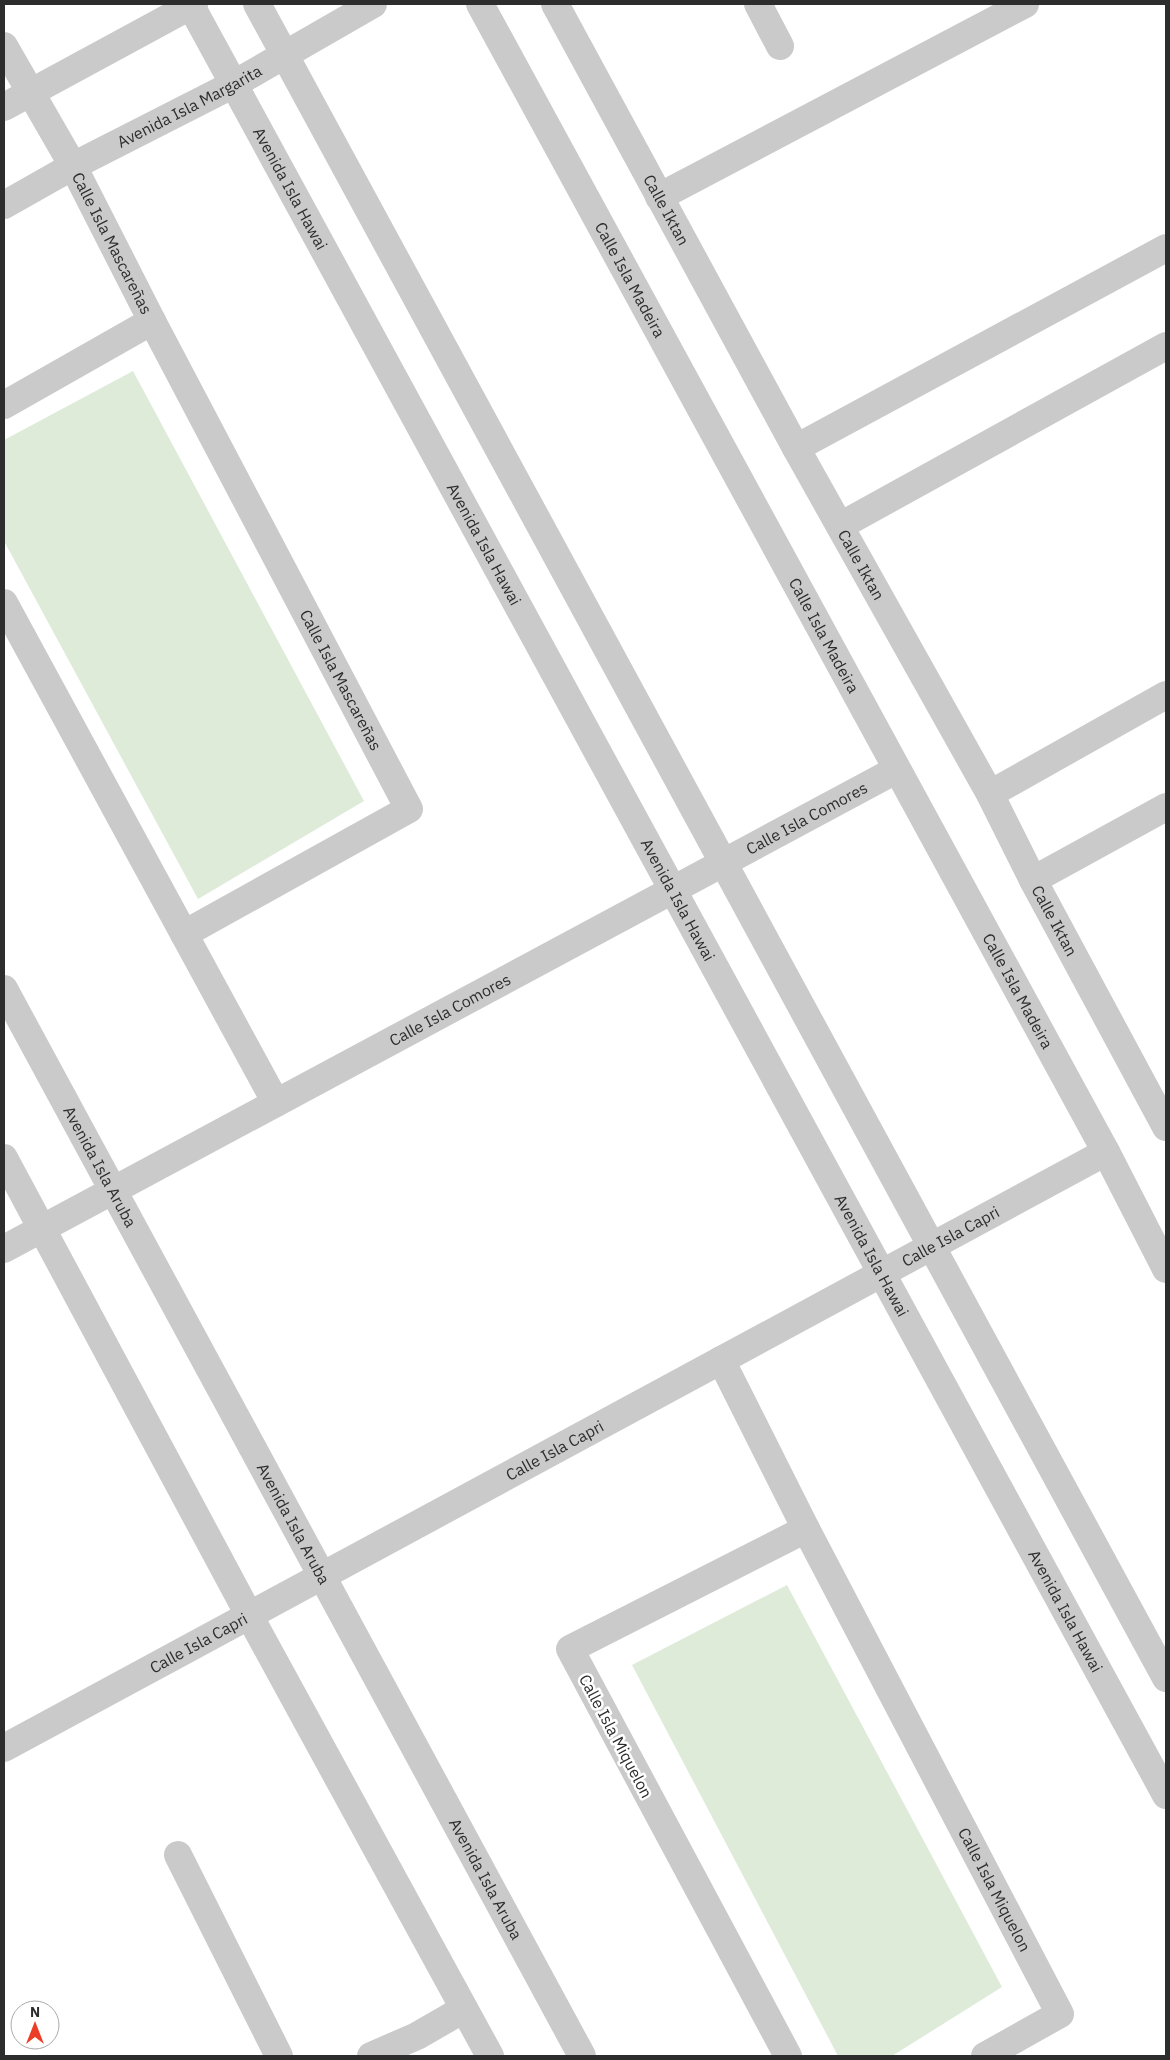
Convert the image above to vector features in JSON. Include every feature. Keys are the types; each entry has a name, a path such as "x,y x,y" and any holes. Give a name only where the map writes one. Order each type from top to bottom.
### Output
{"street":[{"path":"4,107 192,4"},
{"name":"Avenida Isla Hawai","path":"192,4 1166,1795"},
{"path":"257,4 1166,1678"},
{"name":"Avenida Isla Margarita","path":"4,205 73,166 234,84 283,54 373,4"},
{"name":"Calle Isla Madeira","path":"480,4 1106,1152 1166,1269"},
{"name":"Calle Iktan","path":"555,4 796,448 990,794 1033,880 1165,1121"},
{"path":"758,4 780,46"},
{"path":"659,197 1025,4"},
{"name":"Calle Isla Mascareñas","path":"4,46 29,93 73,166 152,321 409,809 184,934"},
{"path":"796,448 1166,248"},
{"name":"Calle Isla Mascareñas","path":"4,405 152,321"},
{"path":"840,526 1166,346"},
{"path":"4,604 276,1103"},
{"path":"990,794 1166,695"},
{"name":"Calle Isla Comores","path":"4,1249 896,770"},
{"path":"1033,880 1166,807"},
{"name":"Avenida Isla Aruba","path":"4,990 582,2056"},
{"name":"Calle Isla Capri","path":"4,1748 1106,1152"},
{"path":"4,1158 249,1615 490,2056"},
{"name":"Calle Isla Miquelon","path":"721,1360 806,1529 1060,2014 985,2056"},
{"name":"Calle Isla Miquelon","path":"788,2056 570,1649 806,1529"},
{"path":"178,1855 279,2056"},
{"path":"372,2056 417,2036 464,2009"}],"green space":[{"path":"133,371 364,801 198,899 4,541 4,440"},
{"path":"787,1585 1002,1987 892,2056 838,2056 632,1665"}]}
